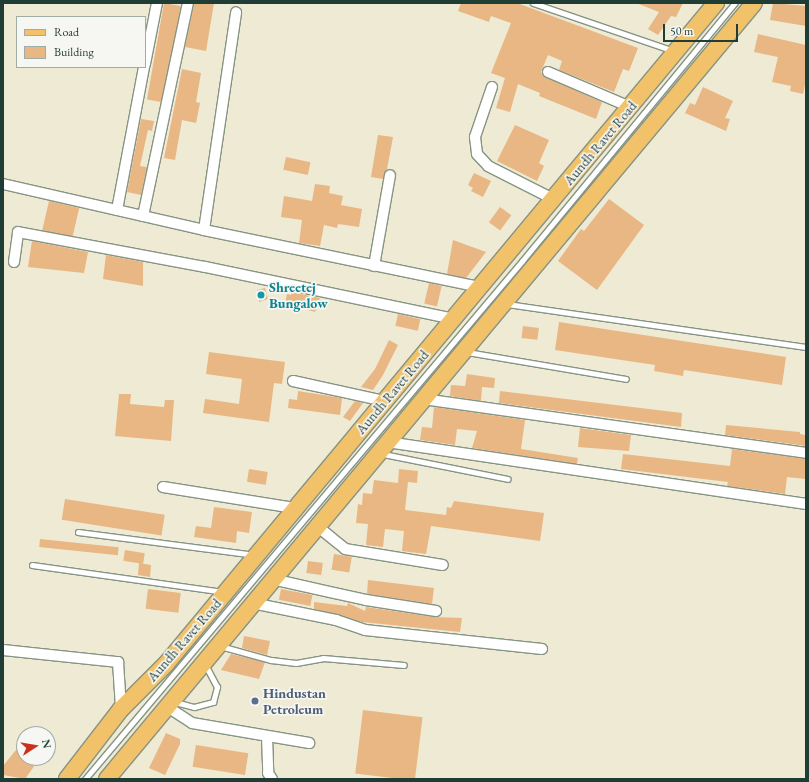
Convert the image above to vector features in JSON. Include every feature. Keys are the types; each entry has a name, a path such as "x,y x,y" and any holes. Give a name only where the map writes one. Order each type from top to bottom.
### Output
{"main road":[{"name":"Aundh Ravet Road","path":"67,779 121,709 166,664 294,508 716,3"},
{"name":"Aundh Ravet Road","path":"107,779 203,661 754,3"}],"street":[{"path":"146,59 157,3"},
{"path":"143,216 188,3"},
{"path":"204,230 236,12"},
{"path":"117,210 144,68"},
{"path":"548,72 630,107"},
{"path":"492,87 475,137 477,154 488,166 553,199"},
{"path":"374,266 390,175"},
{"path":"3,184 204,230 480,287"},
{"path":"14,262 18,232 212,269 452,319"},
{"path":"293,381 384,401"},
{"path":"423,399 806,453"},
{"path":"382,447 806,504"},
{"path":"163,488 294,508"},
{"path":"317,526 345,549 443,565"},
{"path":"272,579 366,600 436,611"},
{"path":"252,603 336,620 366,630 542,649"},
{"path":"3,650 118,662 121,709"},
{"path":"168,703 192,724 309,743"},
{"path":"268,736 268,773 272,779"}],"lane":[{"path":"533,3 676,52"},
{"path":"85,779 516,267 735,3"},
{"path":"502,304 806,347"},
{"path":"463,351 626,379"},
{"path":"382,447 508,479"},
{"path":"78,532 256,555"},
{"path":"32,566 226,592"},
{"path":"217,645 271,660 296,664 323,658 404,665"},
{"path":"168,703 194,707 213,702 217,687 203,661"}],"building":[{"path":"164,3 181,6 164,102 147,100"},
{"path":"194,3 214,3 206,51 185,47"},
{"path":"461,3 517,3 638,48 629,71 623,69 614,92 559,70 562,61 548,55 541,72 543,76 602,102 596,119 539,96 540,93 518,84 510,112 496,108 505,78 491,73 511,23 491,16 489,22 458,11"},
{"path":"636,3 683,3 676,17 671,16 658,35 648,29 659,12"},
{"path":"773,3 806,6 806,26 770,20"},
{"path":"758,34 806,45 806,80 803,94 790,91 791,86 772,82 778,57 754,52"},
{"path":"182,69 201,73 196,102 200,103 196,123 182,120 175,160 164,158"},
{"path":"703,87 733,101 725,118 730,119 726,131 685,113 690,103 695,105"},
{"path":"141,119 154,121 152,131 148,130 140,166 147,167 141,195 127,192"},
{"path":"515,125 549,140 539,163 544,166 537,181 497,161"},
{"path":"378,135 393,137 387,169 383,179 371,177"},
{"path":"286,157 310,162 308,175 283,170"},
{"path":"474,173 491,181 483,197 471,191 473,188 468,185"},
{"path":"315,184 330,186 329,193 343,196 341,205 362,209 359,227 338,224 337,228 324,225 320,246 299,243 302,220 281,217 284,196 312,201"},
{"path":"609,199 644,225 597,290 558,261 581,229 584,231"},
{"path":"49,201 79,208 72,237 42,230"},
{"path":"500,207 511,215 500,231 489,222"},
{"path":"453,240 486,252 466,278 447,274"},
{"path":"32,241 88,252 84,273 28,267"},
{"path":"106,255 143,262 143,286 103,279"},
{"path":"429,283 442,286 437,306 424,303"},
{"name":"Shreetej Bungalow","path":"265,288 268,299 259,302 257,290"},
{"path":"291,292 320,298 315,312 285,303 287,294 291,295"},
{"path":"398,314 420,319 418,331 395,326"},
{"path":"559,322 786,357 782,385 684,370 683,376 654,371 655,365 555,350"},
{"path":"523,326 539,328 537,340 522,338"},
{"path":"389,340 398,345 383,375 373,390 361,387 375,369"},
{"path":"209,352 285,362 282,384 274,383 269,422 203,413 205,399 239,404 242,379 206,374"},
{"path":"467,374 495,378 494,388 482,387 481,401 450,396 451,385 465,386"},
{"path":"298,391 342,398 340,415 288,408 289,399 297,400"},
{"path":"500,391 682,413 681,427 499,403"},
{"path":"119,394 131,394 130,404 164,407 165,400 174,400 171,441 115,436"},
{"path":"355,401 363,403 350,421 343,417"},
{"path":"434,407 525,420 521,449 578,458 577,464 472,448 477,431 457,429 455,445 420,440 422,427 432,428"},
{"path":"726,425 800,432 800,434 806,435 806,446 725,435"},
{"path":"580,428 631,435 629,451 578,447"},
{"path":"732,449 806,459 806,479 787,477 785,494 727,486 728,482 621,469 623,454 730,466"},
{"path":"249,469 268,472 266,485 247,482"},
{"path":"399,469 418,471 417,483 408,482 405,510 446,515 447,507 451,508 454,501 544,513 540,541 431,526 426,554 402,551 404,531 385,529 383,547 366,545 368,524 356,523 358,504 362,505 363,493 372,494 374,480 398,483"},
{"path":"65,499 165,515 161,536 62,520"},
{"path":"214,507 252,512 249,533 237,531 236,543 194,537 196,526 211,528"},
{"path":"40,539 119,547 118,555 39,547"},
{"path":"125,550 145,553 143,564 123,561"},
{"path":"334,554 352,557 349,573 331,570"},
{"path":"308,561 323,563 321,575 306,573"},
{"path":"139,563 151,565 150,577 138,575"},
{"path":"368,580 434,588 432,604 367,594"},
{"path":"148,589 181,593 178,613 146,609"},
{"path":"281,589 312,595 310,606 279,600"},
{"path":"314,602 347,606 348,603 365,611 366,607 435,617 462,618 460,632 362,622 314,609"},
{"path":"244,636 270,641 267,655 242,648"},
{"path":"231,654 265,662 259,679 221,670"},
{"path":"363,710 423,717 415,779 400,779 355,774"},
{"path":"166,733 180,739 180,744 165,775 149,768"},
{"path":"196,745 248,753 245,775 193,767"},
{"path":"16,750 16,766 34,766 25,779 3,775 3,766"}],"place":[{"name":"Shreetej Bungalow","path":"261,295"},
{"name":"Hindustan Petroleum","path":"255,701"}]}
